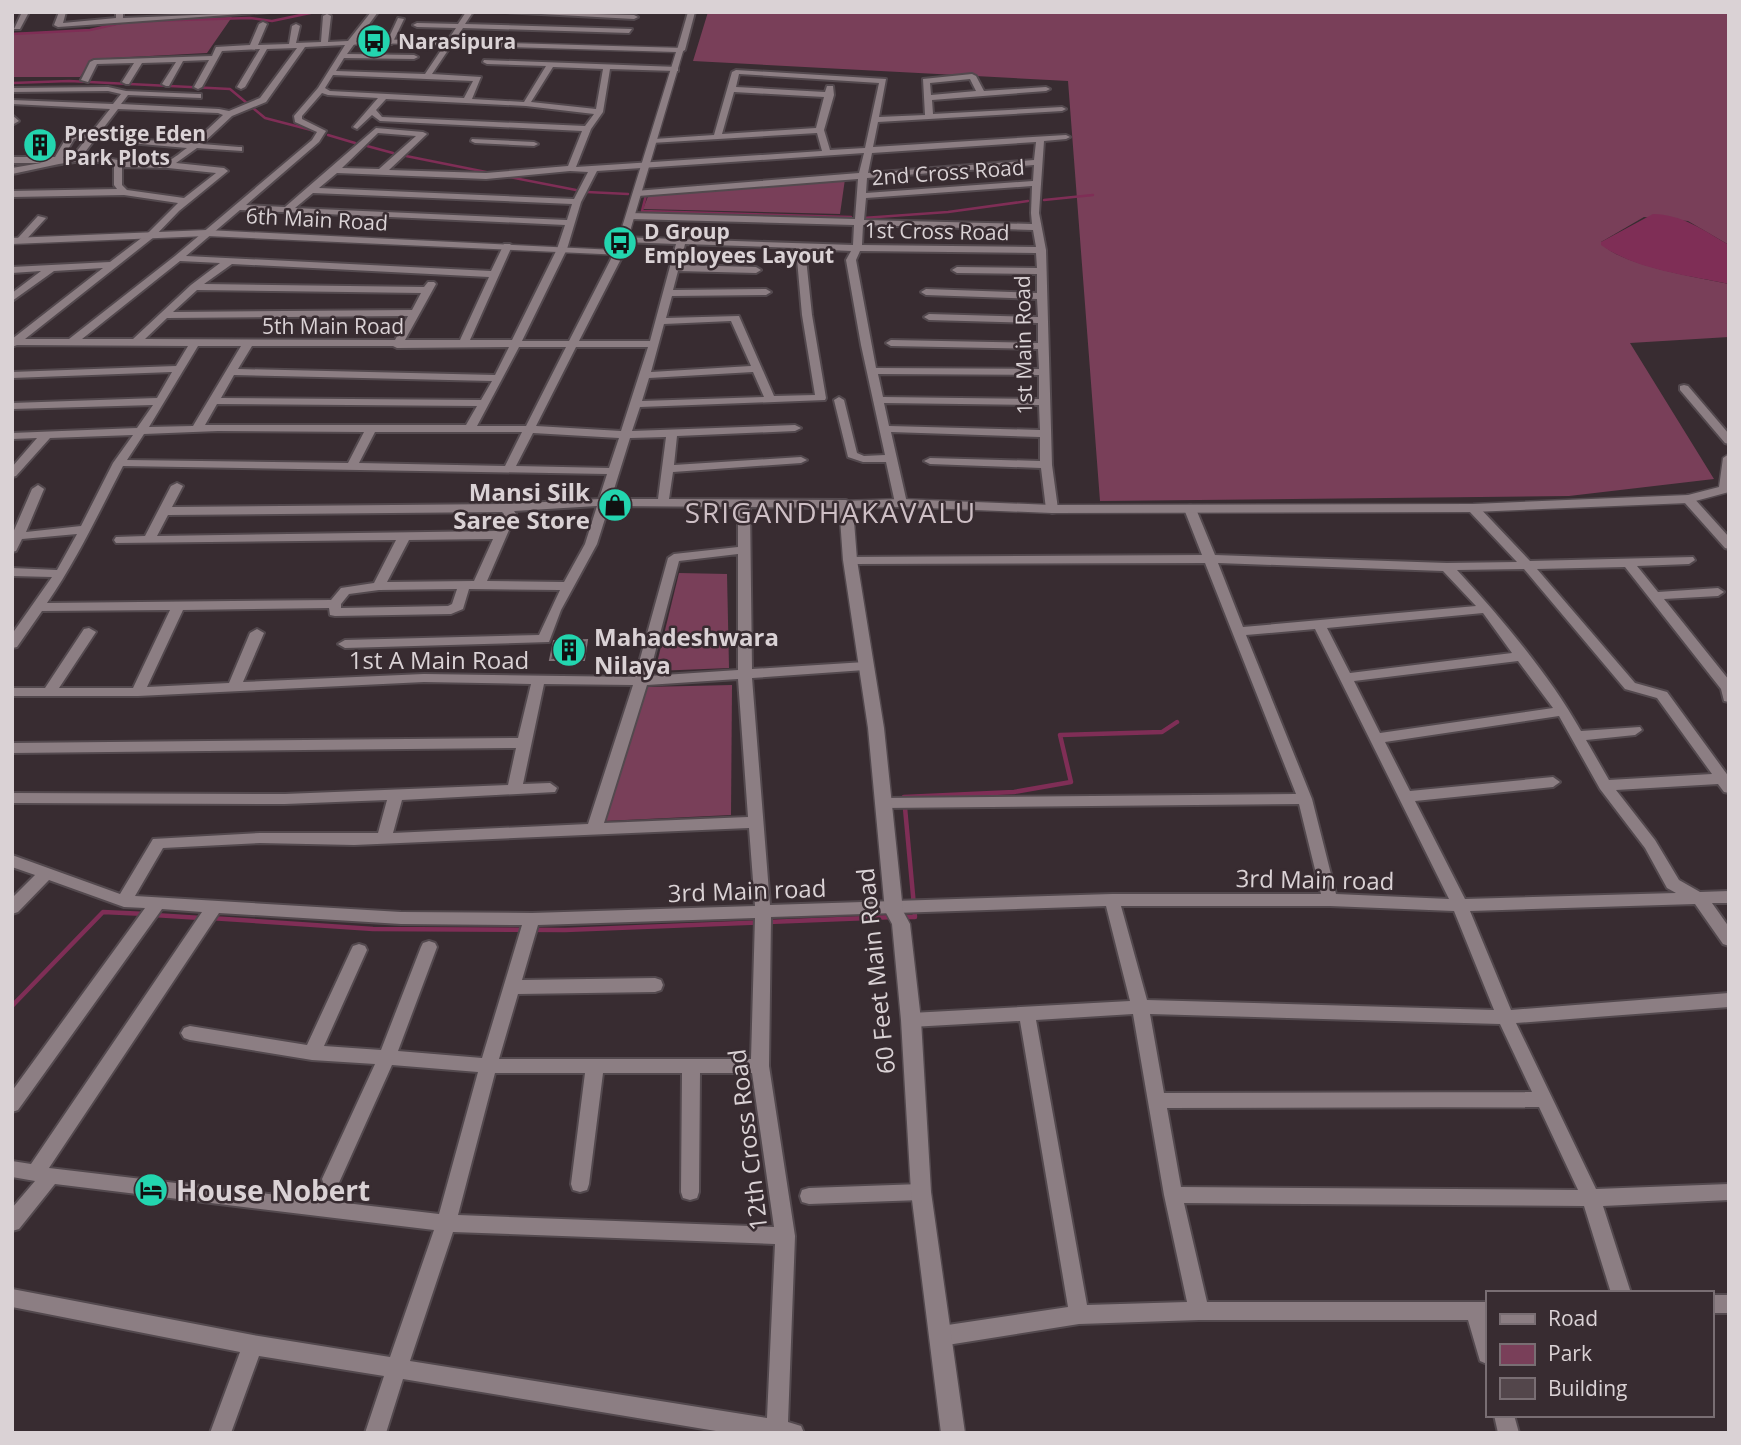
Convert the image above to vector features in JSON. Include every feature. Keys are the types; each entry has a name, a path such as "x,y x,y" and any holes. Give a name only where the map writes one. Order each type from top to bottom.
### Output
{"street":[{"path":"17,27 26,12"},
{"path":"64,12 58,25 120,16 267,12"},
{"path":"81,23 86,12"},
{"path":"72,342 178,258 319,138 322,131 298,120 298,116 321,89 375,12"},
{"path":"426,76 470,12"},
{"path":"508,12 635,15 621,48"},
{"path":"510,467 620,253 692,12"},
{"path":"324,44 327,16"},
{"path":"389,41 400,19"},
{"path":"253,47 263,24"},
{"path":"417,25 461,24 629,31"},
{"path":"292,46 296,26"},
{"path":"12,90 108,89 126,93 198,91 219,49 389,41 681,50"},
{"path":"467,100 498,44"},
{"path":"168,165 196,145 229,114 263,100 302,46"},
{"path":"241,87 265,47"},
{"path":"343,56 414,57"},
{"path":"85,80 94,62 214,58"},
{"path":"166,84 181,60"},
{"path":"126,82 139,61"},
{"path":"487,62 675,69"},
{"path":"526,104 551,64"},
{"path":"572,168 587,129 599,112 607,66"},
{"path":"718,135 736,72 883,81 863,176 857,248 851,260 855,295 874,371 901,503"},
{"path":"332,73 478,79"},
{"path":"929,117 926,81 972,76 981,93"},
{"path":"827,154 820,130 830,95 831,78"},
{"path":"321,89 328,93 526,104 599,112"},
{"path":"731,89 830,95"},
{"path":"928,98 1046,89"},
{"path":"76,158 126,93"},
{"path":"357,127 384,96"},
{"path":"12,102 219,111 229,114"},
{"path":"876,121 1062,109"},
{"path":"372,110 380,118 587,129"},
{"path":"12,117 15,121 12,123"},
{"path":"525,163 541,127"},
{"path":"287,210 335,170 376,130 423,134 381,172"},
{"path":"654,141 820,130"},
{"path":"12,171 58,160 71,137 94,135"},
{"path":"335,170 495,175 505,174 525,163 575,170 645,167 1066,136"},
{"name":"1st Main Road","path":"1040,139 1035,213 1041,250 1042,372 1046,465 1052,509"},
{"path":"131,141 239,149"},
{"path":"475,141 534,144"},
{"path":"12,160 98,159 118,164 168,165 224,171 185,201 151,235 13,343"},
{"path":"638,193 1040,162"},
{"path":"118,164 118,185 124,192"},
{"path":"469,430 499,378 562,249 577,202 594,169"},
{"name":"2nd Cross Road","path":"861,196 1038,183"},
{"path":"312,190 577,202"},
{"path":"12,194 124,192 185,201"},
{"path":"237,207 572,223"},
{"path":"630,216 1037,227"},
{"path":"16,241 41,218"},
{"name":"6th Main Road","path":"16,241 207,233 620,253"},
{"name":"1st Cross Road","path":"623,239 857,248 1041,250"},
{"path":"345,644 544,639 555,611 591,544 602,502 654,344 681,242"},
{"path":"463,345 507,246"},
{"path":"634,404 821,398 807,315 800,246"},
{"path":"178,258 494,274"},
{"path":"136,342 194,287 229,261"},
{"path":"12,270 113,265"},
{"path":"12,298 50,268"},
{"path":"674,268 756,270"},
{"path":"957,270 1041,271"},
{"path":"397,345 440,271"},
{"path":"194,287 427,290"},
{"path":"667,293 766,292"},
{"path":"926,292 1040,296"},
{"path":"164,315 415,313"},
{"path":"929,317 1041,320"},
{"path":"660,321 735,318 770,398"},
{"name":"5th Main Road","path":"13,343 654,344"},
{"path":"891,343 1041,346"},
{"path":"12,644 61,574 87,529 119,463 161,401 193,345"},
{"path":"197,429 247,345"},
{"path":"12,375 180,369"},
{"path":"644,375 757,369"},
{"path":"874,371 1042,372"},
{"path":"231,372 499,378"},
{"path":"1684,388 1729,441"},
{"path":"839,400 852,456 863,459 890,458"},
{"path":"879,400 1044,402"},
{"path":"12,406 161,401"},
{"path":"215,401 485,403"},
{"path":"12,436 197,429 529,429 624,435 796,428"},
{"path":"352,466 371,429"},
{"path":"886,429 1045,434"},
{"path":"12,474 47,434"},
{"path":"663,503 672,434"},
{"path":"164,511 506,508 602,502 744,505 901,503 1052,509 1473,508 1688,499 1725,488 1729,458"},
{"path":"668,469 801,460"},
{"path":"930,461 1046,465"},
{"path":"119,463 510,467 612,471"},
{"path":"149,540 177,486"},
{"path":"15,542 38,489"},
{"path":"1688,499 1729,545"},
{"name":"60 Feet Main Road","path":"846,504 850,560 865,666 890,803 911,1020 921,1192 953,1433"},
{"name":"12th Cross Road","path":"744,505 745,676 763,913 760,1066 785,1236 783,1432"},
{"path":"479,585 510,514 506,508"},
{"path":"1473,508 1527,565 1630,686 1662,695 1724,783"},
{"path":"1190,509 1305,799 1330,901"},
{"path":"15,542 87,529"},
{"path":"120,540 501,535"},
{"path":"379,586 404,537"},
{"path":"594,830 674,558 744,551"},
{"path":"850,560 962,562 1210,559 1447,568 1689,560"},
{"path":"1628,563 1728,688 1729,698"},
{"path":"1447,568 1486,609 1563,711 1605,785 1650,844 1673,884 1700,899 1729,940"},
{"path":"12,572 61,574"},
{"path":"464,585 458,606 451,610 335,612 335,604 345,591 379,586 464,585 479,585 569,586"},
{"path":"1653,596 1718,592"},
{"path":"39,607 335,604"},
{"path":"138,692 178,606"},
{"path":"1239,631 1486,609"},
{"path":"1319,625 1460,905 1505,1017 1591,1198 1620,1291"},
{"path":"50,691 89,632"},
{"path":"235,686 257,633"},
{"path":"1346,678 1522,656"},
{"name":"1st A Main Road","path":"12,692 138,692 424,678 640,681 865,666"},
{"path":"514,790 537,681"},
{"path":"1377,738 1563,711"},
{"path":"1577,736 1634,730"},
{"path":"12,748 523,743"},
{"path":"1407,797 1553,782"},
{"path":"1605,785 1724,783"},
{"path":"12,798 285,799 550,788"},
{"path":"384,838 396,793"},
{"path":"890,803 1305,799"},
{"path":"124,901 158,843 260,838 384,838 755,822"},
{"name":"3rd Main road","path":"12,862 124,901 530,926 763,913 899,911 922,905 1112,900 1330,901 1460,905 1729,897"},
{"path":"12,908 46,873"},
{"path":"1112,900 1140,1007 1173,1195 1199,1311"},
{"path":"12,1105 158,903"},
{"path":"12,1223 214,906"},
{"path":"376,1433 446,1223 488,1066 530,926"},
{"path":"331,1180 387,1058 429,947"},
{"path":"312,1053 359,950"},
{"path":"512,987 655,985"},
{"path":"911,1020 1140,1007 1505,1017 1729,1000"},
{"path":"1027,1014 1079,1315"},
{"path":"190,1033 312,1053 488,1066 760,1066"},
{"path":"580,1184 595,1066"},
{"path":"690,1192 691,1066"},
{"path":"1156,1101 1544,1099"},
{"path":"12,1170 446,1223 785,1236"},
{"path":"809,1196 921,1192"},
{"path":"1173,1195 1591,1198 1729,1192"},
{"path":"12,1298 253,1345 783,1432"},
{"path":"941,1336 1079,1315 1199,1311 1482,1312 1486,1346"},
{"path":"219,1433 253,1345"}],"green space":[{"path":"708,12 1729,12 1729,245 1688,221 1644,217 1601,242 1609,250 1640,263 1729,284 1729,337 1630,343 1714,479 1569,496 1100,501 1068,81 693,61"},
{"path":"232,17 207,53 92,59 80,77 12,77 12,33 91,30 126,23"},
{"path":"845,179 840,214 643,209 649,194"},
{"path":"679,573 727,574 729,668 655,671"},
{"path":"732,685 731,815 604,821 646,687"}],"shaded area":[{"path":"1653,214 1683,220 1729,245 1729,284 1646,266 1601,245 1601,242"}],"building":[{"name":"Mahadeshwara Nilaya","path":"587,640 584,660 550,660 554,641"}],"waterway":[{"path":"145,21 250,18 272,21 315,12"},
{"path":"12,34 90,30 130,21"},
{"path":"12,83 69,81 230,89 265,118 315,131"},
{"path":"328,135 355,143"},
{"path":"367,146 393,153"},
{"path":"406,156 496,174"},
{"path":"504,176 576,190"},
{"path":"587,192 628,194"},
{"path":"646,195 642,211 851,217"},
{"path":"1044,200 1093,195"},
{"path":"863,218 948,212 1028,201"},
{"path":"903,917 915,917 904,797 1014,792 1071,782 1060,735 1162,732 1177,722"},
{"path":"12,1006 103,912 146,914"},
{"path":"154,915 201,918"},
{"path":"210,918 373,929 565,930 894,917"}],"place":[{"name":"Narasipura","path":"374,41"},
{"name":"Prestige Eden Park Plots","path":"40,145"},
{"name":"D Group Employees Layout","path":"620,243"},
{"name":"Mansi Silk Saree Store","path":"615,505"},
{"name":"Mahadeshwara Nilaya","path":"569,650"},
{"name":"House Nobert","path":"151,1190"}],"district":[{"name":"SRIGANDHAKAVALU","path":"831,512"}]}
